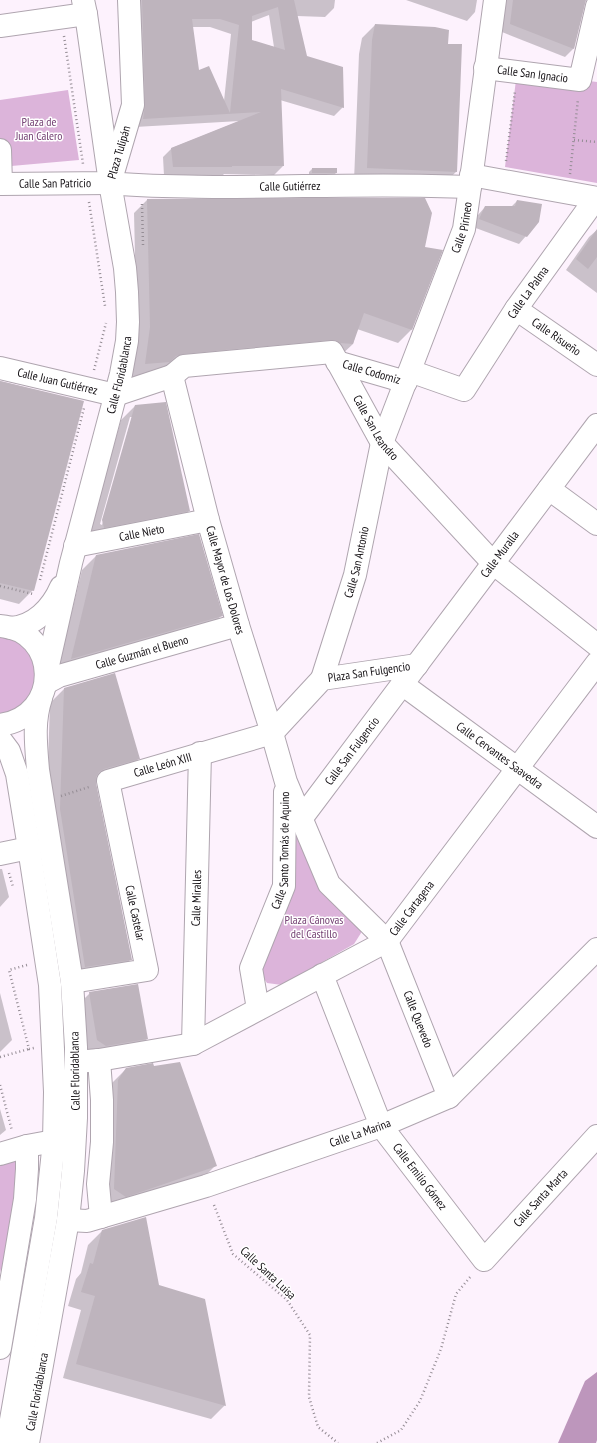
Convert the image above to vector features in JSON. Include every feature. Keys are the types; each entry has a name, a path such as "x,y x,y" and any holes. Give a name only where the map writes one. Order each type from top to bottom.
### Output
{"street":[{"name":"Plaza Tulipán","path":"110,183 133,105 130,0"},
{"name":"Calle Pirineo","path":"382,443 464,229 495,0"},
{"name":"Plaza Tulipán","path":"85,4 110,183"},
{"path":"0,26 61,17 85,4"},
{"path":"580,80 597,6"},
{"name":"Calle San Ignacio","path":"485,68 580,80"},
{"path":"0,150 0,184"},
{"name":"Calle Gutiérrez","path":"110,183 141,186 273,187 412,185 471,181 597,198"},
{"name":"Calle San Patricio","path":"0,184 110,183"},
{"name":"Calle Floridablanca","path":"28,1443 68,1220 75,1144 76,1062 72,982 37,763 35,724 73,555 124,356 128,322 127,292 125,268 110,183"},
{"name":"Calle La Palma","path":"464,390 516,309 597,198"},
{"name":"Calle Risueño","path":"516,309 597,365"},
{"name":"Calle San Leandro","path":"115,395 172,376 184,366 332,352 382,443 493,563 597,645"},
{"name":"Calle Codorniz","path":"337,362 408,376 464,390"},
{"name":"Calle Juan Gutiérrez","path":"0,368 115,395"},
{"name":"Calle Mayor de Los Dolores","path":"172,376 208,520 286,782"},
{"name":"Calle Muralla","path":"402,684 549,488 594,435"},
{"name":"Calle San Antonio","path":"322,679 355,575 382,443"},
{"path":"549,488 597,524"},
{"name":"Calle Nieto","path":"73,555 208,520"},
{"name":"Calle Floridablanca","path":"3,625 22,626 30,623 49,607 58,594 73,555"},
{"name":"Calle Guzmán el Bueno","path":"44,685 59,676 238,624"},
{"path":"0,725 11,724 24,718 36,707 44,685 43,658 35,644 23,634 3,625"},
{"name":"Calle Cartagena","path":"76,1062 99,1060 193,1044 387,941 597,663"},
{"name":"Plaza San Fulgencio","path":"272,733 322,679 417,665"},
{"name":"Calle Cervantes Saavedra","path":"402,684 597,827"},
{"name":"Calle San Fulgencio","path":"301,819 402,684"},
{"name":"Calle León XIII","path":"108,781 272,733"},
{"name":"Calle Floridablanca","path":"0,739 9,751 17,774 30,848 50,985 54,1078 54,1140 46,1218 7,1443"},
{"name":"Calle Miralles","path":"193,1044 200,753"},
{"name":"Calle Castelar","path":"72,982 147,970 108,781"},
{"name":"Calle Santo Tomás de Aquino","path":"286,782 329,884 387,941"},
{"name":"Calle Santo Tomás de Aquino","path":"258,1009 252,968 284,886 286,782"},
{"path":"0,854 30,848"},
{"name":"Calle Quevedo","path":"387,941 449,1097"},
{"name":"Calle La Marina","path":"68,1220 87,1221 206,1186 380,1126 449,1097 597,949"},
{"name":"Calle Emilio Gómez","path":"322,975 380,1126 484,1260"},
{"path":"99,1060 102,1100 102,1142 98,1184 101,1217"},
{"name":"Calle Santa Marta","path":"484,1260 597,1136"},
{"path":"0,1154 20,1142 54,1140"},
{"path":"0,1348 5,1307 25,1199 28,1169 20,1142"},
{"path":"0,1269 5,1307"}],"path":[{"path":"61,17 86,183"},
{"path":"505,167 517,72"},
{"path":"570,178 580,80"},
{"path":"574,140 597,142"},
{"path":"38,587 46,556"},
{"path":"0,586 36,595"},
{"path":"60,797 108,781"},
{"path":"29,965 9,970 29,1049"},
{"path":"0,1057 37,1047"},
{"path":"0,1085 20,1142"},
{"name":"Calle Santa Luisa","path":"206,1186 232,1254 287,1300 310,1335 309,1396 318,1427 338,1443"},
{"path":"377,1443 401,1430 420,1401 441,1349 456,1294 484,1260"}],"green space":[{"path":"517,72 597,82 597,183 505,167"},
{"name":"Plaza de Juan Calero","path":"68,90 79,160 0,167 0,100"},
{"path":"0,626 16,630 46,683 0,725"},
{"name":"Plaza Cánovas del Castillo","path":"292,814 361,921 361,933 354,944 282,985 267,983 260,973"},
{"path":"27,1146 9,1301 0,1269 0,1154"}],"shaded area":[{"path":"597,1372 596,1443 558,1443 585,1381"}],"building":[{"path":"142,0 294,0 307,56 343,67 344,108 281,89 284,166 173,167 171,148 261,112 143,119 145,105","holes":["278,7 285,50 252,40 252,16","192,19 220,19 239,25 230,113 209,66 199,70"]},
{"path":"513,0 586,0 574,49 510,24"},
{"path":"375,24 435,27 449,30 448,44 462,44 457,172 367,168 372,40"},
{"path":"312,168 337,168 337,173 312,173"},
{"path":"425,198 432,213 425,247 443,250 412,330 364,313 353,344 340,343 331,340 183,354 176,356 170,362 145,364 150,327 147,199"},
{"path":"517,200 542,204 539,222 527,237 479,219 485,206 515,206"},
{"path":"597,229 597,257 588,269 576,259"},
{"path":"0,381 84,401 34,591 0,583"},
{"path":"166,402 190,511 104,528 102,520 135,405"},
{"path":"199,534 223,616 71,659 96,555"},
{"path":"115,673 140,759 104,769 99,772 96,777 96,783 132,960 85,967 60,809 64,688"},
{"path":"138,984 148,1039 106,1046 97,1040 89,992"},
{"path":"180,1062 217,1166 126,1197 114,1189 118,1080 126,1068 153,1063 154,1066"},
{"path":"146,1217 159,1285 205,1299 226,1406 76,1364 95,1296 81,1292 90,1263 93,1264 102,1230"}]}
